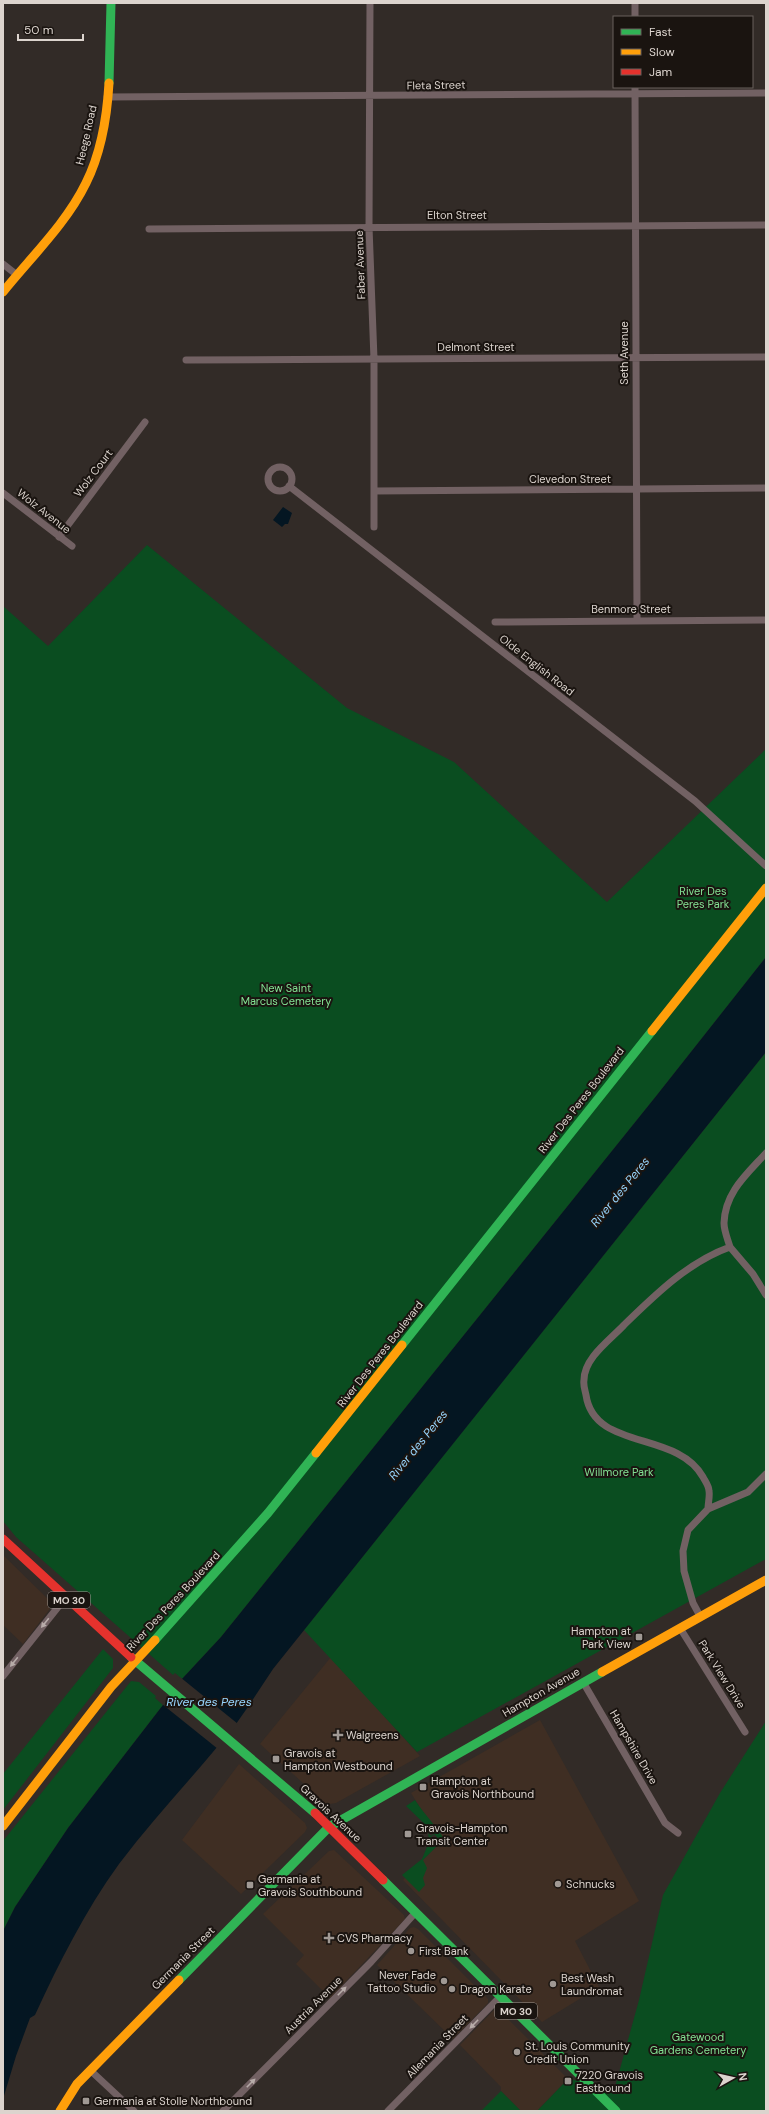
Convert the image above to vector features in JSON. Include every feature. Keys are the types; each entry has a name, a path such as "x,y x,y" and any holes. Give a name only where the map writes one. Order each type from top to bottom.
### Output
{"main road":[{"name":"Heege Road","path":"3,292 70,208 86,182 98,148 107,97 111,3"},
{"name":"River Des Peres Boulevard","path":"3,1826 94,1708 135,1660 199,1592 268,1513 766,888"},
{"name":"Gravois Avenue","path":"3,1539 135,1660 234,1743 329,1827 616,2111"},
{"name":"Hampton Avenue","path":"329,1827 583,1682 766,1580"},
{"name":"Germania Street","path":"60,2111 77,2084 90,2070 329,1827"}],"street":[{"name":"Faber Avenue","path":"370,3 369,227 374,359 374,527"},
{"path":"635,3 635,16"},
{"name":"Fleta Street","path":"107,97 370,97 635,91 766,93"},
{"name":"Seth Avenue","path":"635,91 637,620"},
{"name":"Elton Street","path":"149,229 766,225"},
{"path":"3,264 17,275"},
{"name":"Delmont Street","path":"186,360 766,357"},
{"name":"Wolz Court","path":"59,537 145,422"},
{"name":"Olde English Road","path":"289,486 695,801 766,866"},
{"name":"Clevedon Street","path":"374,491 766,488"},
{"name":"Wolz Avenue","path":"3,493 72,546"},
{"name":"Benmore Street","path":"495,622 766,620"},
{"path":"766,1153 739,1182 727,1202 724,1224 730,1247 752,1274 766,1295"},
{"path":"708,1509 709,1489 698,1469 677,1452 654,1443 615,1432 602,1424 591,1412 586,1400 583,1379 591,1359 668,1283 718,1252 730,1247"},
{"path":"700,1616 693,1603 684,1572 683,1550 688,1530 708,1509 748,1492 766,1474"},
{"path":"3,1676 66,1597"},
{"name":"Park View Drive","path":"680,1628 745,1732"},
{"name":"Hampshire Drive","path":"583,1682 665,1824 678,1833"},
{"name":"Austria Avenue","path":"223,2111 371,1962 416,1912"},
{"name":"Allemania Street","path":"388,2111 501,1996"},
{"path":"90,2070 134,2111"}],"shaded area":[{"path":"3,1555 51,1602 52,1606 23,1644 3,1625"},
{"path":"331,1657 420,1756 336,1803 330,1804 325,1803 260,1744"},
{"path":"540,1720 639,1901 575,1941 599,1987 542,2022 403,1880 441,1842 411,1793"},
{"path":"239,1764 305,1823 307,1828 305,1832 241,1894 182,1840"},
{"path":"334,1850 404,1915 405,1919 330,1998 296,1964 304,1955 263,1914 329,1851"},
{"path":"414,1927 418,1929 488,1999 488,2003 453,2039 377,1965 410,1928"},
{"path":"494,2010 500,2011 568,2079 537,2111 521,2111 501,2091 501,2087 460,2045"}],"green space":[{"name":"New Saint Marcus Cemetery","path":"147,545 347,708 454,762 607,902 766,749 766,957 657,1095 221,1637 182,1679 175,1673 173,1675 16,1537 3,1521 3,606 48,646"},
{"name":"Willmore Park","path":"766,1052 766,1559 417,1752 304,1630"},
{"path":"103,1649 113,1659 113,1668 3,1810 3,1774"},
{"path":"131,1681 139,1682 156,1696 155,1698 163,1705 68,1828 15,1907 3,1931 3,1841"},
{"name":"Gatewood Gardens Cemetery","path":"766,1721 766,2111 537,2111 568,2079 615,2087 639,2000 663,1895 720,1793"},
{"path":"415,1800 441,1834 448,1846 445,1847 441,1842 423,1860 427,1868 423,1878 425,1885 419,1892 402,1875 422,1859 429,1842 434,1847 441,1841 434,1834 429,1839 428,1833 431,1836 434,1833 406,1806"},
{"path":"501,2091 521,2111 481,2111"}],"water":[{"path":"283,507 292,513 288,524 285,524 282,527 273,520"},
{"name":"River des Peres","path":"766,957 766,1052 273,1669 236,1724 119,1864 84,1919 53,1976 35,2015 30,2018 16,2056 3,2099 3,1931 15,1907 68,1828 182,1679 221,1637 657,1095"}],"pier":[{"path":"180,1677 238,1724 218,1749 162,1704"}],"traffic: fast":[{"path":"109,83 111,3"},
{"path":"402,1345 652,1031"},
{"path":"155,1640 268,1513 316,1453"},
{"path":"131,1657 315,1813"},
{"path":"329,1827 602,1672"},
{"path":"179,1980 329,1827"},
{"path":"383,1880 616,2111"}],"traffic: slow":[{"path":"3,292 48,240 69,212 86,183 96,160 102,135 107,109 109,83"},
{"path":"652,1031 766,888"},
{"path":"316,1453 402,1345"},
{"path":"602,1672 766,1580"},
{"path":"3,1826 111,1687 155,1640"},
{"path":"60,2111 77,2084 179,1980"}],"traffic: jam":[{"path":"3,1539 131,1657"},
{"path":"315,1813 383,1880"}],"place":[{"name":"Hampton at Park View","path":"639,1637"},
{"name":"Walgreens","path":"338,1735"},
{"name":"Gravois at Hampton Westbound","path":"276,1759"},
{"name":"Hampton at Gravois Northbound","path":"423,1787"},
{"name":"Gravois-Hampton Transit Center","path":"408,1834"},
{"name":"Schnucks","path":"558,1884"},
{"name":"Germania at Gravois Southbound","path":"250,1885"},
{"name":"CVS Pharmacy","path":"329,1938"},
{"name":"First Bank","path":"411,1951"},
{"name":"Never Fade Tattoo Studio","path":"444,1981"},
{"name":"Best Wash Laundromat","path":"553,1984"},
{"name":"Dragon Karate","path":"452,1989"},
{"name":"St. Louis Community Credit Union","path":"517,2052"},
{"name":"7220 Gravois Eastbound","path":"568,2081"},
{"name":"Germania at Stolle Northbound","path":"86,2101"}],"park label":[{"name":"River Des Peres Park","path":"703,897"}]}
